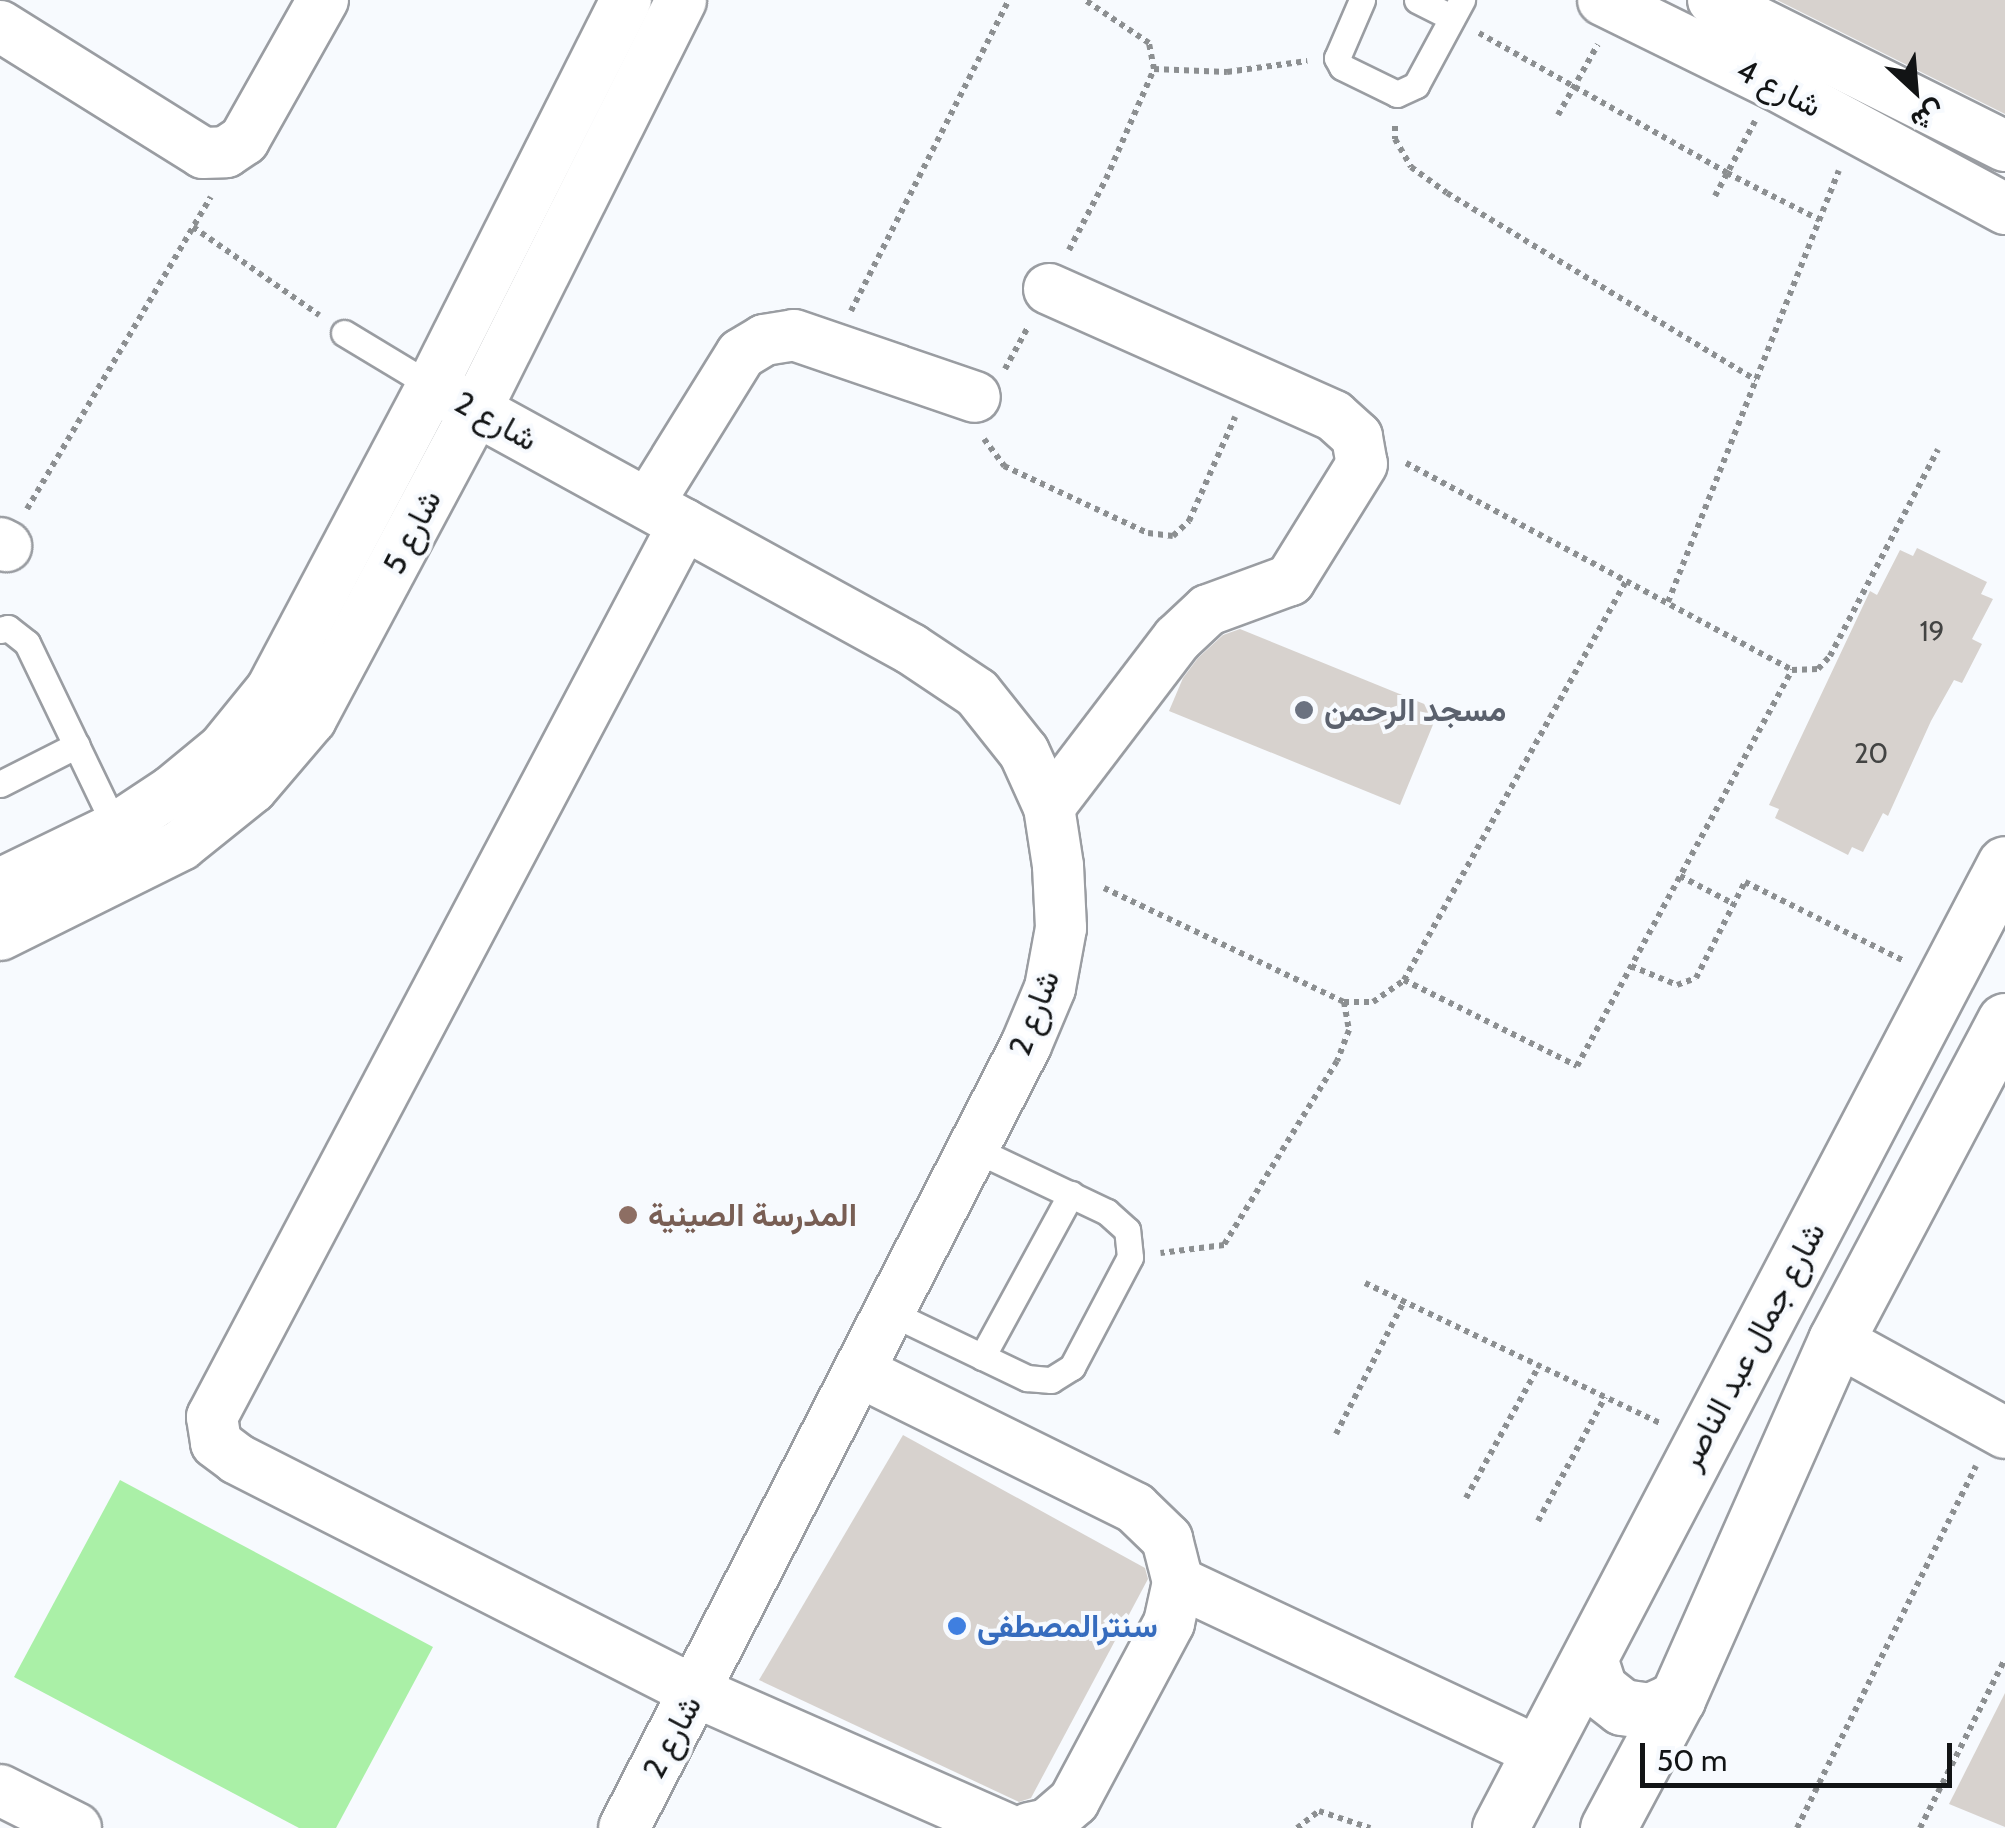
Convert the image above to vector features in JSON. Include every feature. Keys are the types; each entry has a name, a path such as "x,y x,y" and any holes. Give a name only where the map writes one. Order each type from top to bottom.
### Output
{"main road":[{"name":"شارع جمال عبد الناصر","path":"1500,1828 2005,864"},
{"path":"1608,1828 1676,1699 1836,1340 1992,1075 2005,1021"},
{"path":"1590,1661 1599,1689 1622,1707 1650,1711 1676,1699"}],"street":[{"path":"12,0 0,23 204,153 226,152 244,140 323,0"},
{"name":"شارع 5","path":"0,884 116,828 172,791 223,749 270,690 432,386 626,0"},
{"name":"شارع 5","path":"0,936 180,844 252,788 311,719 476,410 679,0"},
{"name":"شارع 4","path":"1713,0 2005,146"},
{"name":"شارع 4","path":"1611,4 1774,84 2005,209"},
{"path":"1048,289 1334,416 1357,437 1362,464 1290,580 1208,610 1176,639 1049,807"},
{"path":"974,397 794,335 764,340 742,354 666,514 212,1417 216,1443 237,1459 696,1692 1005,1828"},
{"name":"شارع 2","path":"432,386 912,649 976,693 1024,752 1049,807 1058,866 1061,928 1050,988 860,1372 624,1828"},
{"path":"1836,1340 2000,1430"},
{"path":"860,1372 1135,1508 1166,1540 1178,1582 1169,1623 1090,1814 1029,1828"},
{"path":"1178,1582 1540,1752"},
{"path":"0,1790 76,1828"}],"lane":[{"path":"1362,0 1338,58 1342,67 1397,94 1416,86 1457,9 1416,0"},
{"path":"344,333 432,386"},
{"path":"0,630 8,628 27,643 116,828"},
{"path":"0,784 77,746"},
{"path":"889,1312 1027,1378 1051,1380 1072,1367 1130,1257 1127,1230 1107,1212 972,1148"},
{"path":"982,1356 1070,1194"}],"path":[{"path":"832,348 1009,0"},
{"path":"1084,0 1148,43 1154,69 1106,179 994,389 974,397 985,442 1004,466 1148,533 1173,536 1189,521 1253,377"},
{"path":"1558,114 1611,4"},
{"path":"1457,9 1574,87 1727,174 1820,220"},
{"path":"1154,69 1226,72 1338,58"},
{"path":"1714,196 1774,84"},
{"path":"1397,94 1395,139 1412,168 1756,380"},
{"path":"1668,602 1856,128"},
{"path":"3,545 244,140"},
{"path":"192,227 344,333"},
{"path":"1357,437 1792,670 1818,669 1830,656 1938,448"},
{"path":"1058,866 1344,1002 1374,1002 1404,980 1626,581"},
{"path":"1404,980 1576,1066 1792,670"},
{"path":"1680,876 1734,904"},
{"path":"1631,966 1677,985 1696,978 1745,882 1946,981"},
{"path":"1130,1257 1224,1245 1338,1061 1349,1030 1344,1002"},
{"path":"1365,1283 1700,1442"},
{"path":"1336,1434 1404,1301"},
{"path":"1466,1498 1539,1366"},
{"path":"1538,1521 1605,1397"},
{"path":"1797,1828 2000,1430"},
{"path":"1920,1828 2005,1659"},
{"path":"1297,1828 1319,1811 1370,1828"}],"green space":[{"path":"120,1480 433,1647 336,1828 299,1828 14,1677"}],"building":[{"path":"1777,0 2005,0 2005,114"},
{"path":"1917,548 1987,582 1981,594 1993,599 1972,639 1982,644 1962,683 1954,680 1931,721 1888,816 1883,813 1863,852 1852,847 1848,855 1775,818 1779,809 1769,805 1870,591 1877,595 1900,550 1913,556"},
{"name":"مسجد الرحمن","path":"1240,629 1439,710 1400,805 1169,711 1183,678 1198,658 1223,635"},
{"name":"سنترالمصطفى","path":"903,1435 1145,1568 1148,1579 1031,1798 1019,1802 759,1680"},
{"path":"2005,1693 2005,1827 1949,1804"}],"place":[{"name":"مسجد الرحمن","path":"1304,710"},
{"name":"المدرسة الصينية","path":"628,1215"},
{"name":"سنترالمصطفى","path":"957,1626"}]}
